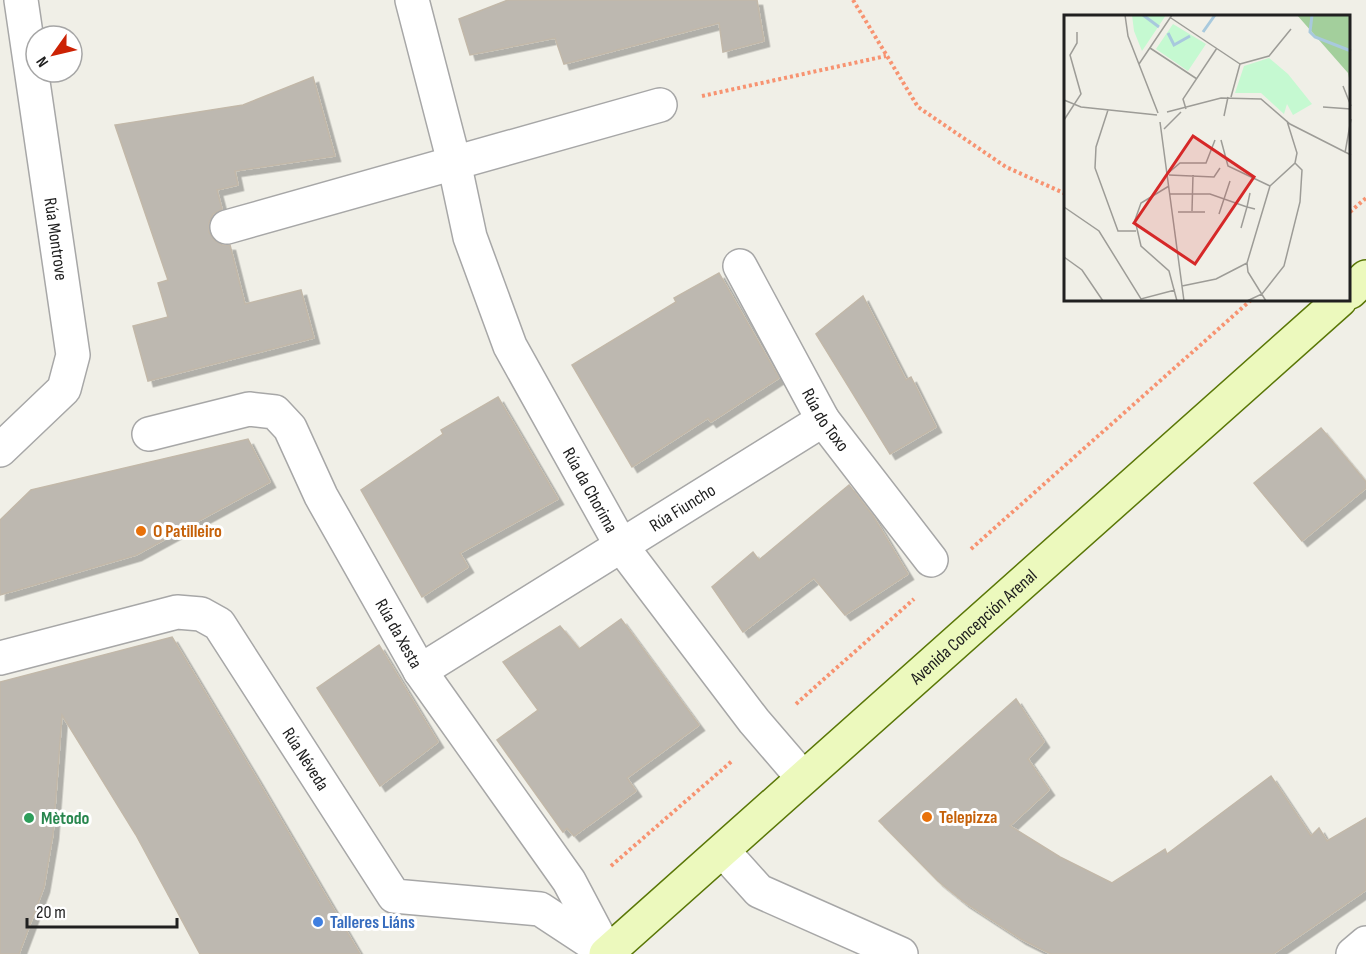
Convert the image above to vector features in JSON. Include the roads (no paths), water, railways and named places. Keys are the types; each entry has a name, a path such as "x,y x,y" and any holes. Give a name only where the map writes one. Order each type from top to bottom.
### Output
{"main road":[{"path":"1351,291 1366,277"},
{"name":"Avenida Concepción Arenal","path":"607,953 1338,302"}],"street":[{"name":"Rúa Montrove","path":"0,450 64,389 73,355 21,0"},
{"name":"Rúa da Chorima","path":"412,0 454,162 470,237 510,346 622,547 754,721 803,778"},
{"path":"227,227 660,105"},
{"name":"Rúa do Toxo","path":"740,266 823,420 931,560"},
{"name":"Rúa da Xesta","path":"149,434 249,409 275,412 290,428 321,496 420,671 569,881 607,953"},
{"name":"Rúa Fiuncho","path":"420,671 823,420"},
{"name":"Rúa Néveda","path":"0,658 177,612 201,614 219,624 394,896 540,909 607,953"},
{"path":"723,851 759,891 900,954"},
{"path":"1353,954 1366,943"}],"place":[{"name":"O Patilleiro","path":"141,531"},
{"name":"Telepizza","path":"927,817"},
{"name":"Mètodo","path":"29,818"},
{"name":"Talleres Liáns","path":"318,922"}]}
